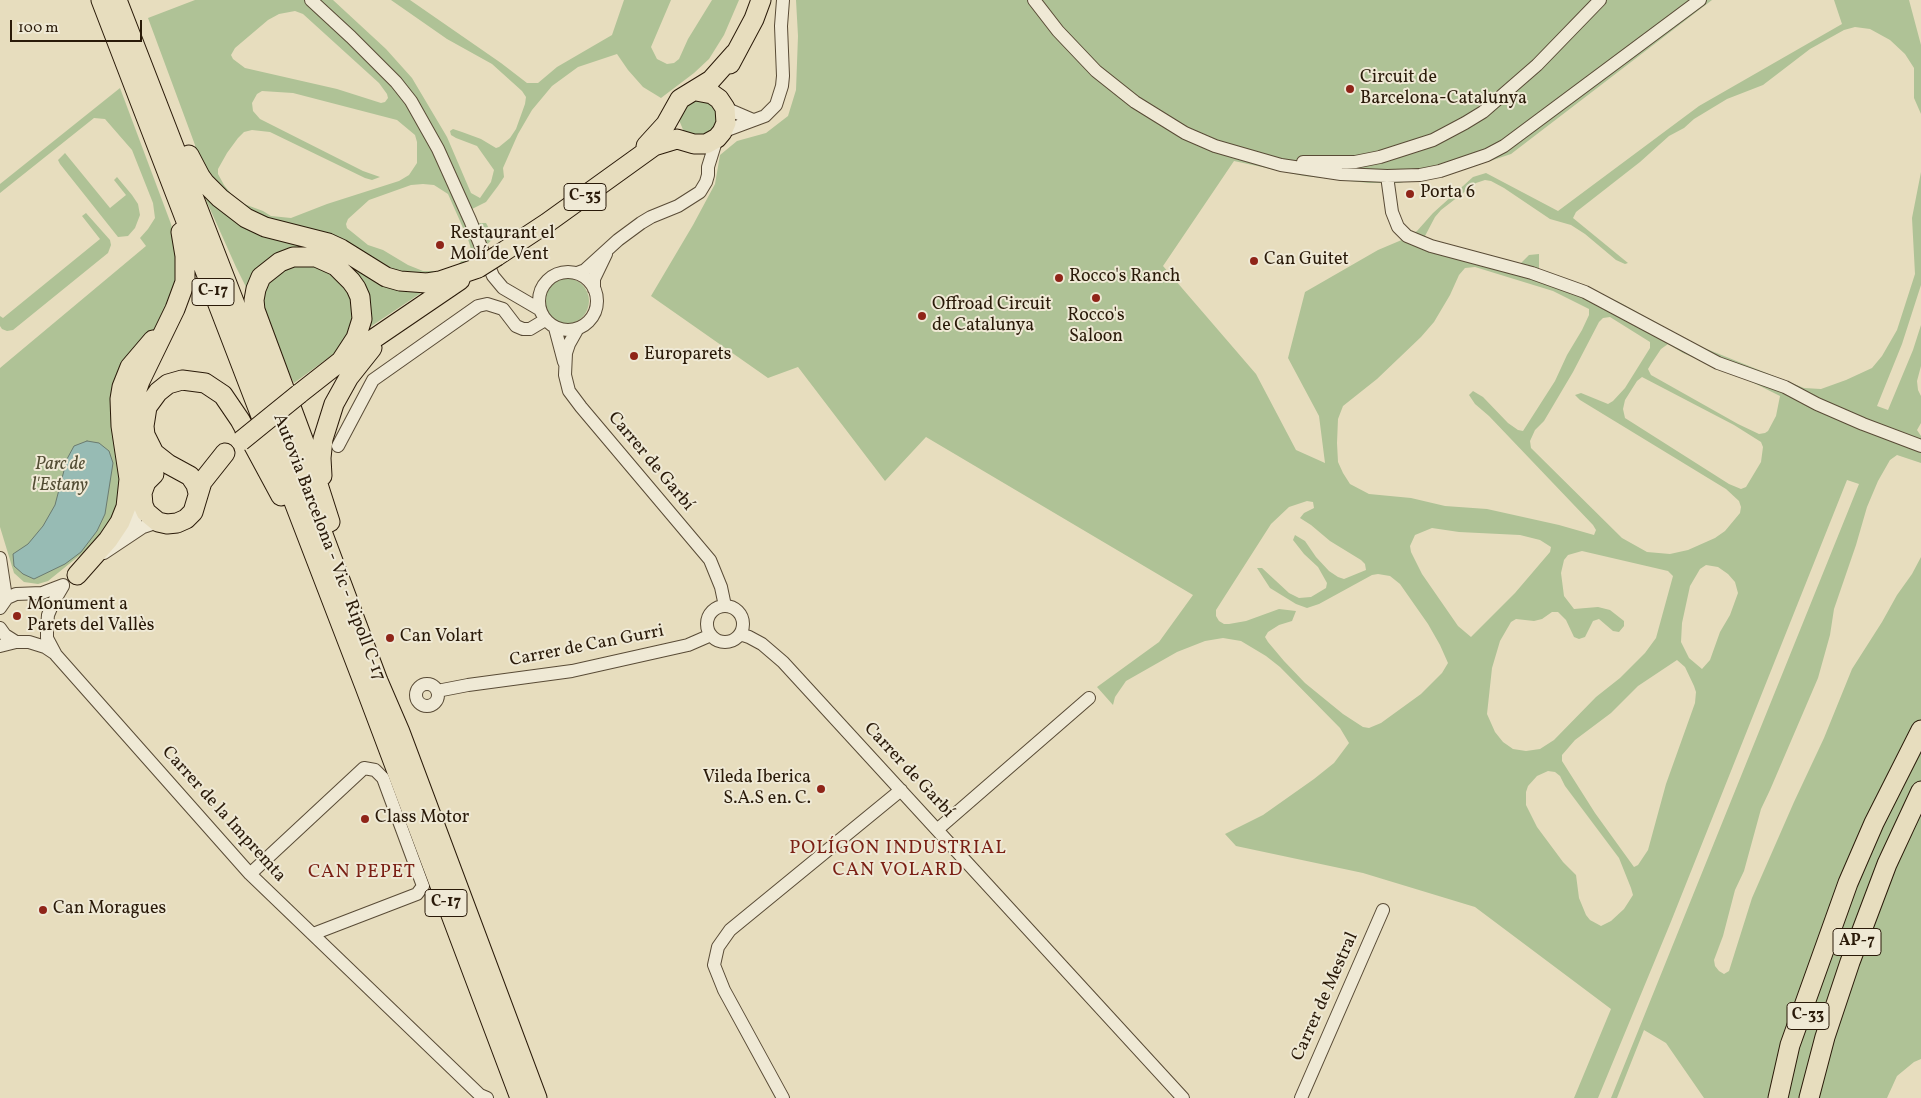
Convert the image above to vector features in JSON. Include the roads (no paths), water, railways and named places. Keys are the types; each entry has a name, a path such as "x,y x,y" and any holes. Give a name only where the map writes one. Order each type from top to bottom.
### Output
{"highway":[{"name":"Autovia Barcelona - Vic - Ripoll C-17","path":"101,0 136,93 371,683 400,732 536,1098"},
{"name":"Autovia Barcelona - Vic - Ripoll C-17","path":"117,0 285,433 371,683 520,1098"},
{"name":"C-35","path":"146,482 157,472 164,469 178,470 202,466 225,453 341,361 399,320 548,223 635,158 662,143 677,139 706,144 720,135 726,122 723,105 723,80 734,53 754,19 761,0"},
{"name":"C-35","path":"635,158 660,132 680,99 696,91 711,80 734,53"},
{"path":"696,91 712,94 723,105"},
{"path":"136,93 148,145 183,237 185,256 185,282 179,299 140,381 131,414 134,435 145,463 146,482 142,493 143,505 151,517 158,522"},
{"path":"157,101 175,122 200,176 220,198 246,218 265,227 328,243 386,277 400,281 427,283 478,268"},
{"path":"673,111 675,128 690,142"},
{"path":"341,361 356,338 362,319 360,297 351,281 336,266 316,257 293,257 270,268 262,277 256,289 255,310 326,507 373,645 371,683"},
{"path":"326,507 321,458 323,439 334,404 340,390 358,364 399,320"},
{"path":"70,580 108,540 124,514 129,487 120,413 122,387 130,367 168,322"},
{"path":"198,493 193,480 161,460 149,445 145,435 145,415 151,400 168,384 182,380 200,381 216,389 229,403 283,500 332,618 371,683"},
{"name":"C-35","path":"158,522 177,524 186,519 192,512 202,482 225,453"},
{"name":"AP-7","path":"1778,1098 1790,1045 1848,884 1874,823 1921,730"},
{"name":"AP-7","path":"1809,1098 1828,1028 1862,928 1887,864 1921,791"},
{"name":"C-33","path":"1787,1098 1829,934"}],"street":[{"path":"311,0 396,82 411,101 438,149 493,276 502,288 516,294 546,319 566,331 578,328 584,325 593,315 597,302 594,279 608,251"},
{"path":"576,273 585,270 618,240 651,217 678,206 695,196 706,182 708,167 720,135 765,116 776,105 782,86 783,48 781,26 783,0"},
{"path":"1034,0 1074,48 1102,76 1135,102 1185,133 1215,146 1281,165 1341,174 1387,176 1420,175 1440,171 1487,155 1504,146 1700,0"},
{"path":"1281,165 1289,162 1355,162 1380,157 1433,140 1483,112 1516,85 1555,48 1600,0"},
{"path":"723,105 753,120"},
{"path":"690,142 708,167"},
{"path":"1387,176 1392,212 1398,227 1407,236 1431,246 1532,273 1585,292 1718,364 1785,387 1837,412 1921,446"},
{"path":"516,294 528,292 542,286 557,274 570,272 584,277 594,289"},
{"path":"542,286 538,298 546,319"},
{"path":"338,446 373,380 478,306 487,304 503,309 516,326 523,329 530,329 546,319"},
{"name":"Carrer de Garbí","path":"546,319 565,365"},
{"name":"Carrer de Garbí","path":"578,328 569,344 565,365 566,381 573,398 710,560 721,587 725,606"},
{"path":"117,543 134,522 143,505"},
{"path":"1,606 11,596 26,593 42,593 70,580 117,543 143,527 158,522"},
{"path":"1,560 8,577 26,593 44,604 48,621 49,643 56,655"},
{"path":"1,560 5,591 1,606"},
{"path":"0,646 40,636 48,621 53,603 70,580"},
{"path":"732,607 741,616 743,627 740,634 733,640 719,641 711,635 708,625 710,616 718,608 732,607"},
{"path":"0,628 5,635 22,642 45,647 56,655"},
{"name":"Carrer de Garbí","path":"740,634 762,644 783,662 1183,1098"},
{"name":"Carrer de Can Gurri","path":"437,691 468,685 572,672 688,645 711,635"},
{"name":"Carrer de la Impremta","path":"56,655 250,874 482,1097"},
{"path":"938,829 1089,698"},
{"path":"250,874 364,768 375,770 383,778 424,886 416,894 313,934"},
{"path":"783,1098 724,990 714,965 718,947 730,930 901,790"},
{"name":"Carrer de Mestral","path":"1301,1098 1383,910"}],"water":[{"path":"87,441 99,443 109,451 113,463 105,514 97,531 81,552 65,564 34,579 23,574 14,566 13,554 28,544 43,526 55,505 67,459 74,446"}],"place":[{"name":"Circuit de Barcelona-Catalunya","path":"1350,89"},
{"name":"Porta 6","path":"1410,194"},
{"name":"Restaurant el Molí de Vent","path":"440,245"},
{"name":"Can Guitet","path":"1254,261"},
{"name":"Rocco's Ranch","path":"1059,278"},
{"name":"Rocco's Saloon","path":"1096,298"},
{"name":"Offroad Circuit de Catalunya","path":"922,316"},
{"name":"Europarets","path":"634,356"},
{"name":"Monument a Parets del Vallès","path":"17,616"},
{"name":"Can Volart","path":"390,638"},
{"name":"Vileda Iberica S.A.S en. C.","path":"821,789"},
{"name":"Class Motor","path":"365,819"},
{"name":"Can Moragues","path":"43,910"}],"district":[{"name":"POLÍGON INDUSTRIAL CAN VOLARD","path":"898,861"},
{"name":"CAN PEPET","path":"362,874"}],"park label":[{"name":"Parc de l'Estany","path":"60,476"}]}
